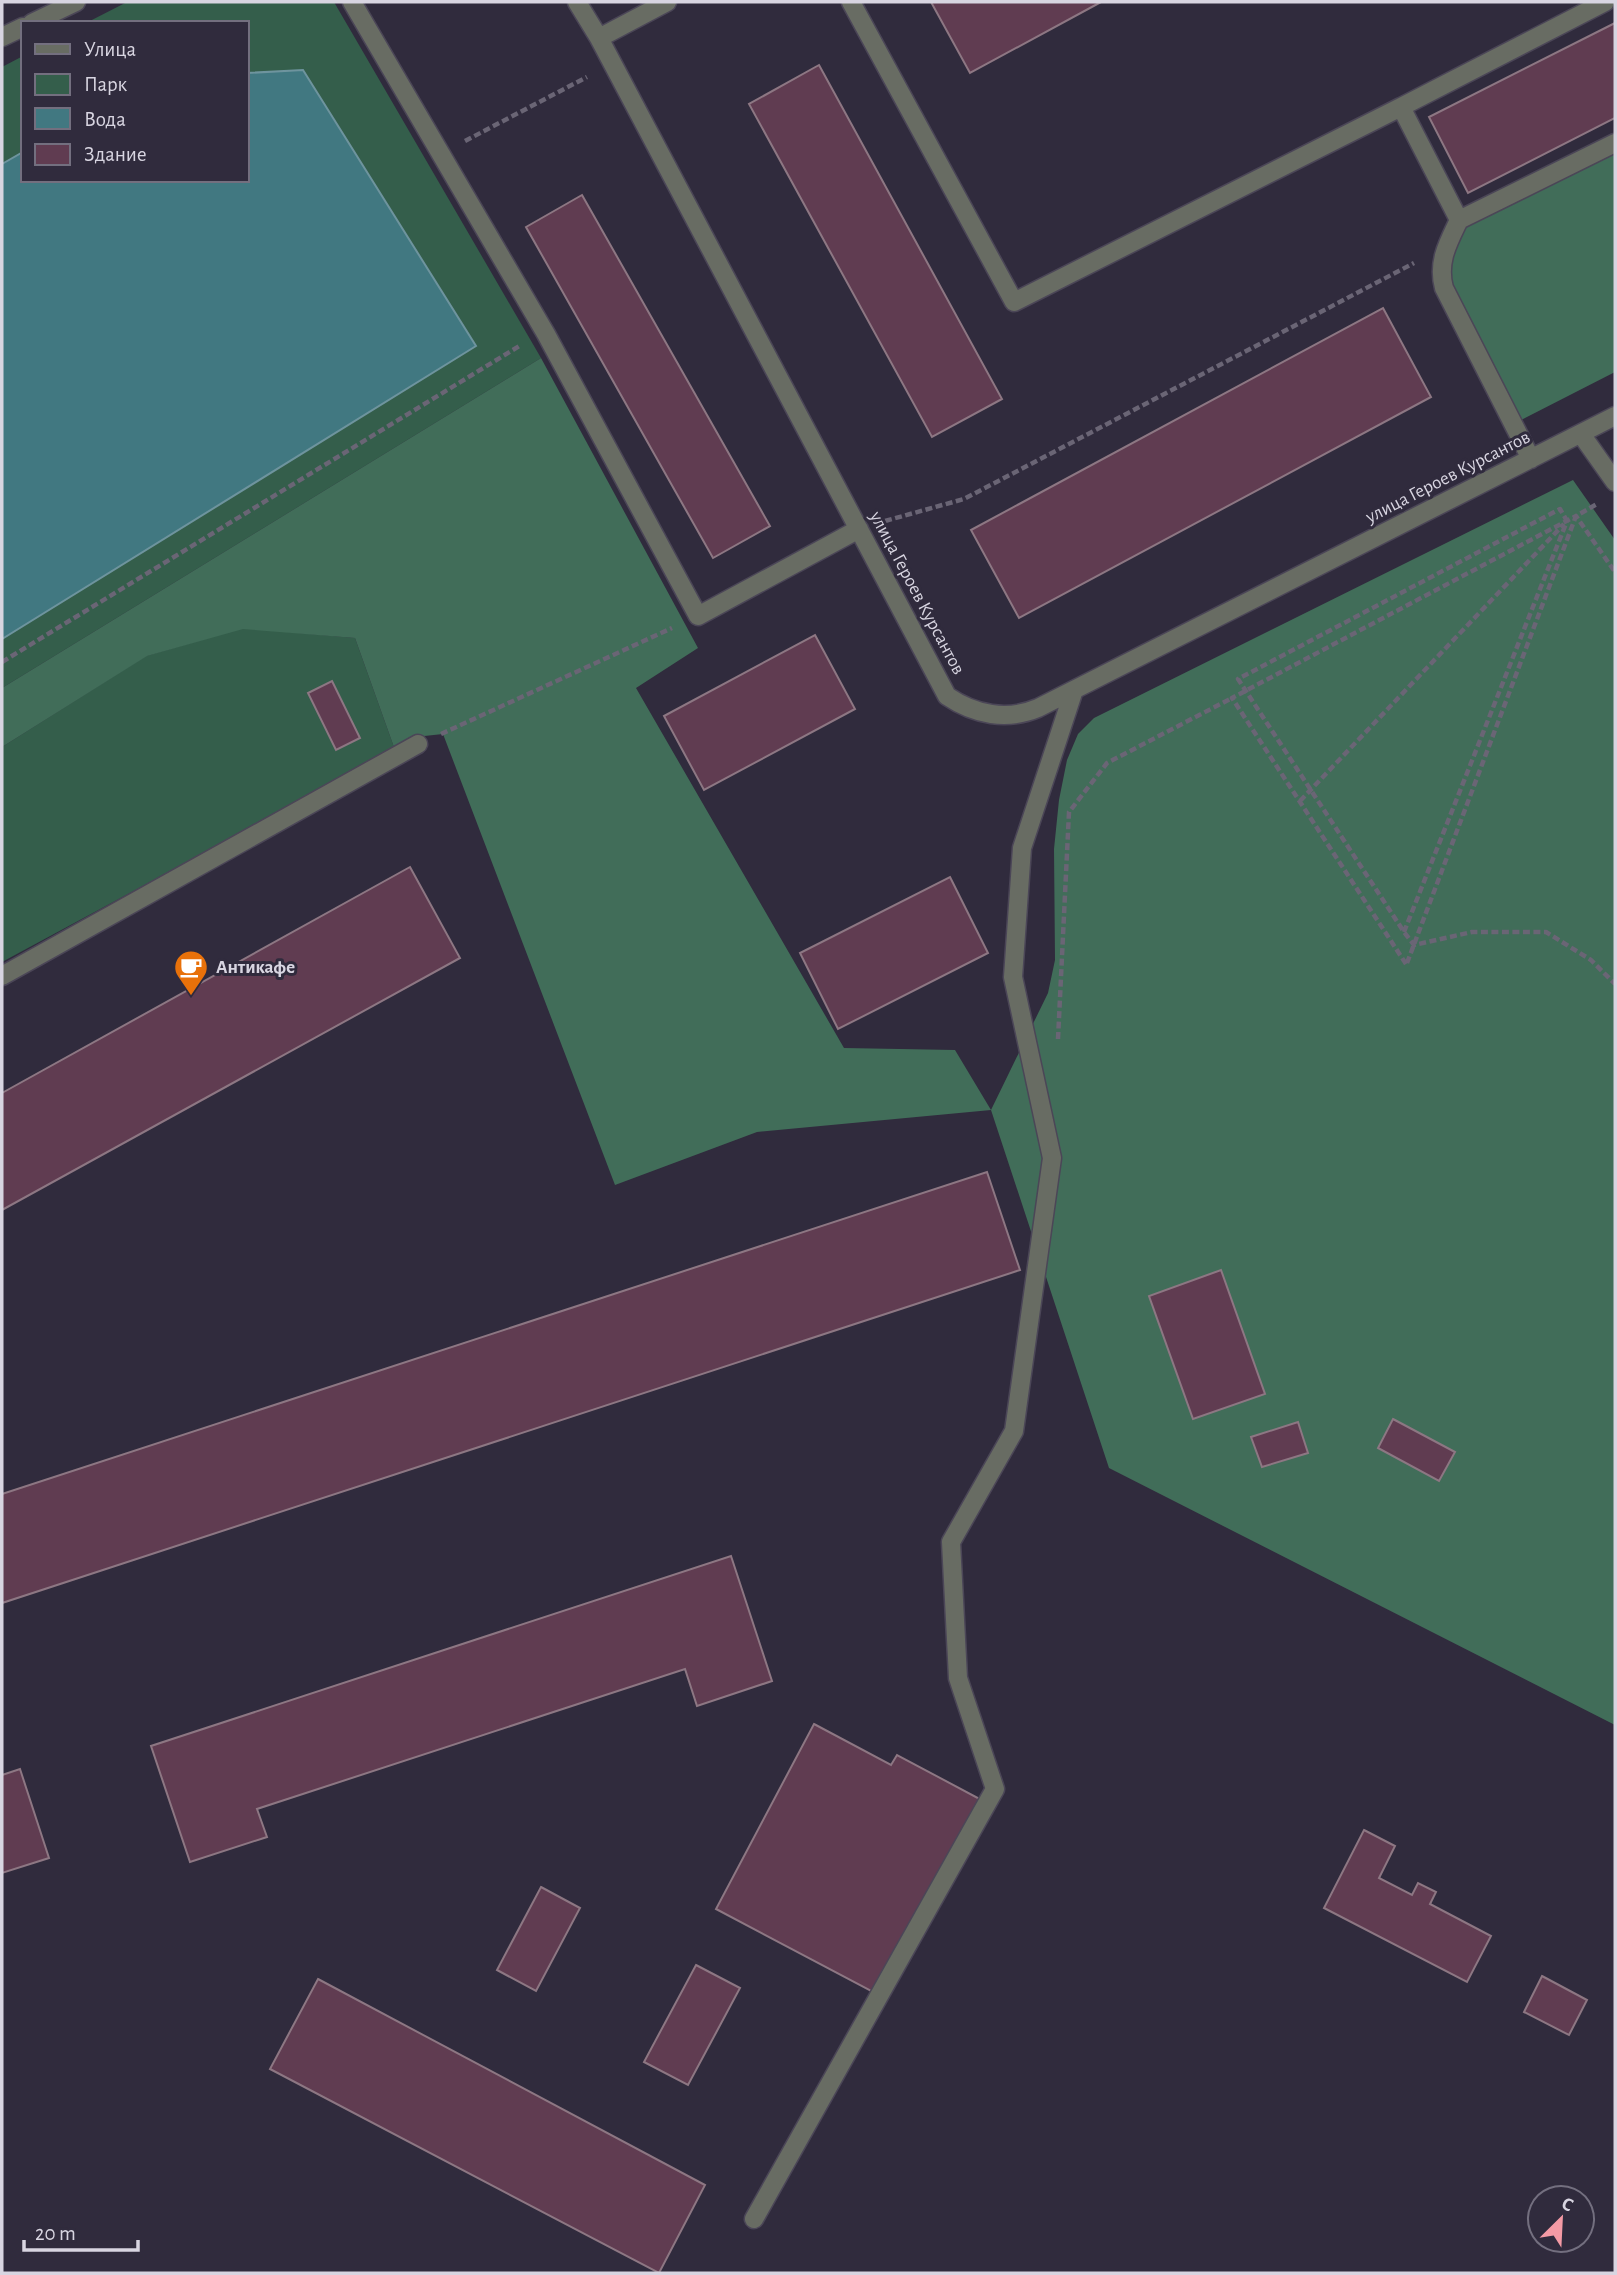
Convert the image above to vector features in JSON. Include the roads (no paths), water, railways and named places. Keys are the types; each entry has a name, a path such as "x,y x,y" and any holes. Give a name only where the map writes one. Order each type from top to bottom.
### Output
{"street":[{"path":"36,21 76,2"},
{"path":"352,2 546,334 698,616 859,529"},
{"name":"улица Героев Курсантов","path":"578,2 947,696 976,712 1024,714 1615,416"},
{"path":"599,38 667,2"},
{"path":"851,2 1014,302 1605,2"},
{"path":"2,37 21,28"},
{"path":"1401,107 1459,220"},
{"path":"1531,459 1444,288 1440,272 1446,246 1459,220 1615,144"},
{"path":"1581,434 1615,482"},
{"path":"754,2219 995,1789 958,1678 951,1542 1014,1431 1052,1158 1013,977 1022,848 1074,690"},
{"path":"2,976 418,744"}],"water":[{"path":"303,70 476,346 2,639 2,164 21,153 21,182 248,182 248,73"}],"place":[{"name":"Антикафе","path":"191,997"}]}
